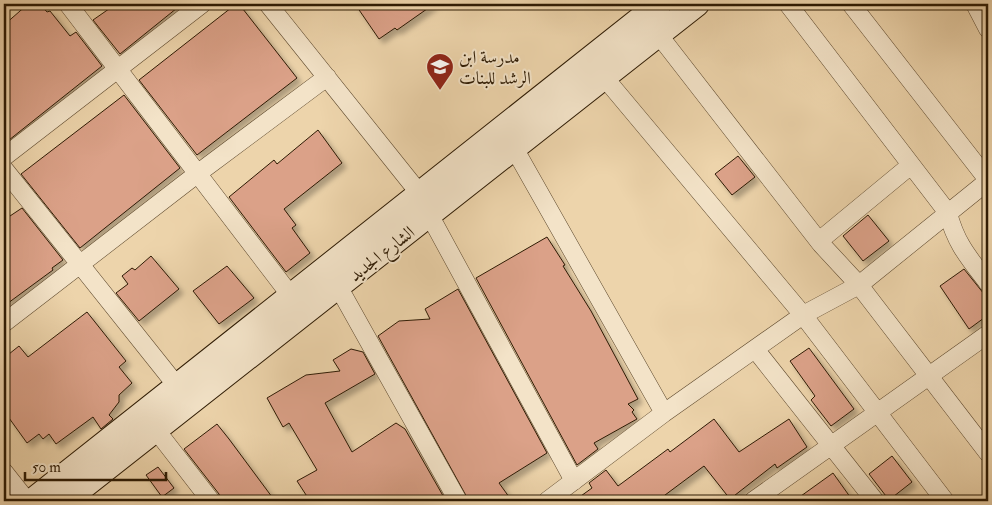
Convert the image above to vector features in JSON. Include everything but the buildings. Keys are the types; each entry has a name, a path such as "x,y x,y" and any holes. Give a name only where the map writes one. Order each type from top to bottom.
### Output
{"street":[{"path":"68,4 291,296"},
{"path":"4,157 202,4"},
{"path":"268,4 420,194"},
{"name":"الشارع الجديد","path":"32,501 657,4"},
{"name":"الشارع الجديد","path":"65,501 339,288 697,4"},
{"path":"788,4 948,213 953,234 958,244 988,284"},
{"path":"553,500 574,481 664,413 802,315 859,285 988,180 852,4"},
{"path":"975,4 988,29"},
{"path":"658,34 820,241 859,285 988,452"},
{"path":"4,323 197,174 327,77"},
{"path":"604,78 802,315 945,501"},
{"path":"514,148 664,413"},
{"path":"820,241 911,165"},
{"path":"4,169 177,386"},
{"path":"430,216 574,481"},
{"path":"339,288 458,501"},
{"path":"754,501 988,334"},
{"path":"756,349 875,501"},
{"path":"156,430 211,501"},
{"path":"4,472 27,501"}],"place":[{"name":"مدرسة ابن الرشد للبنات","path":"440,91"}]}
